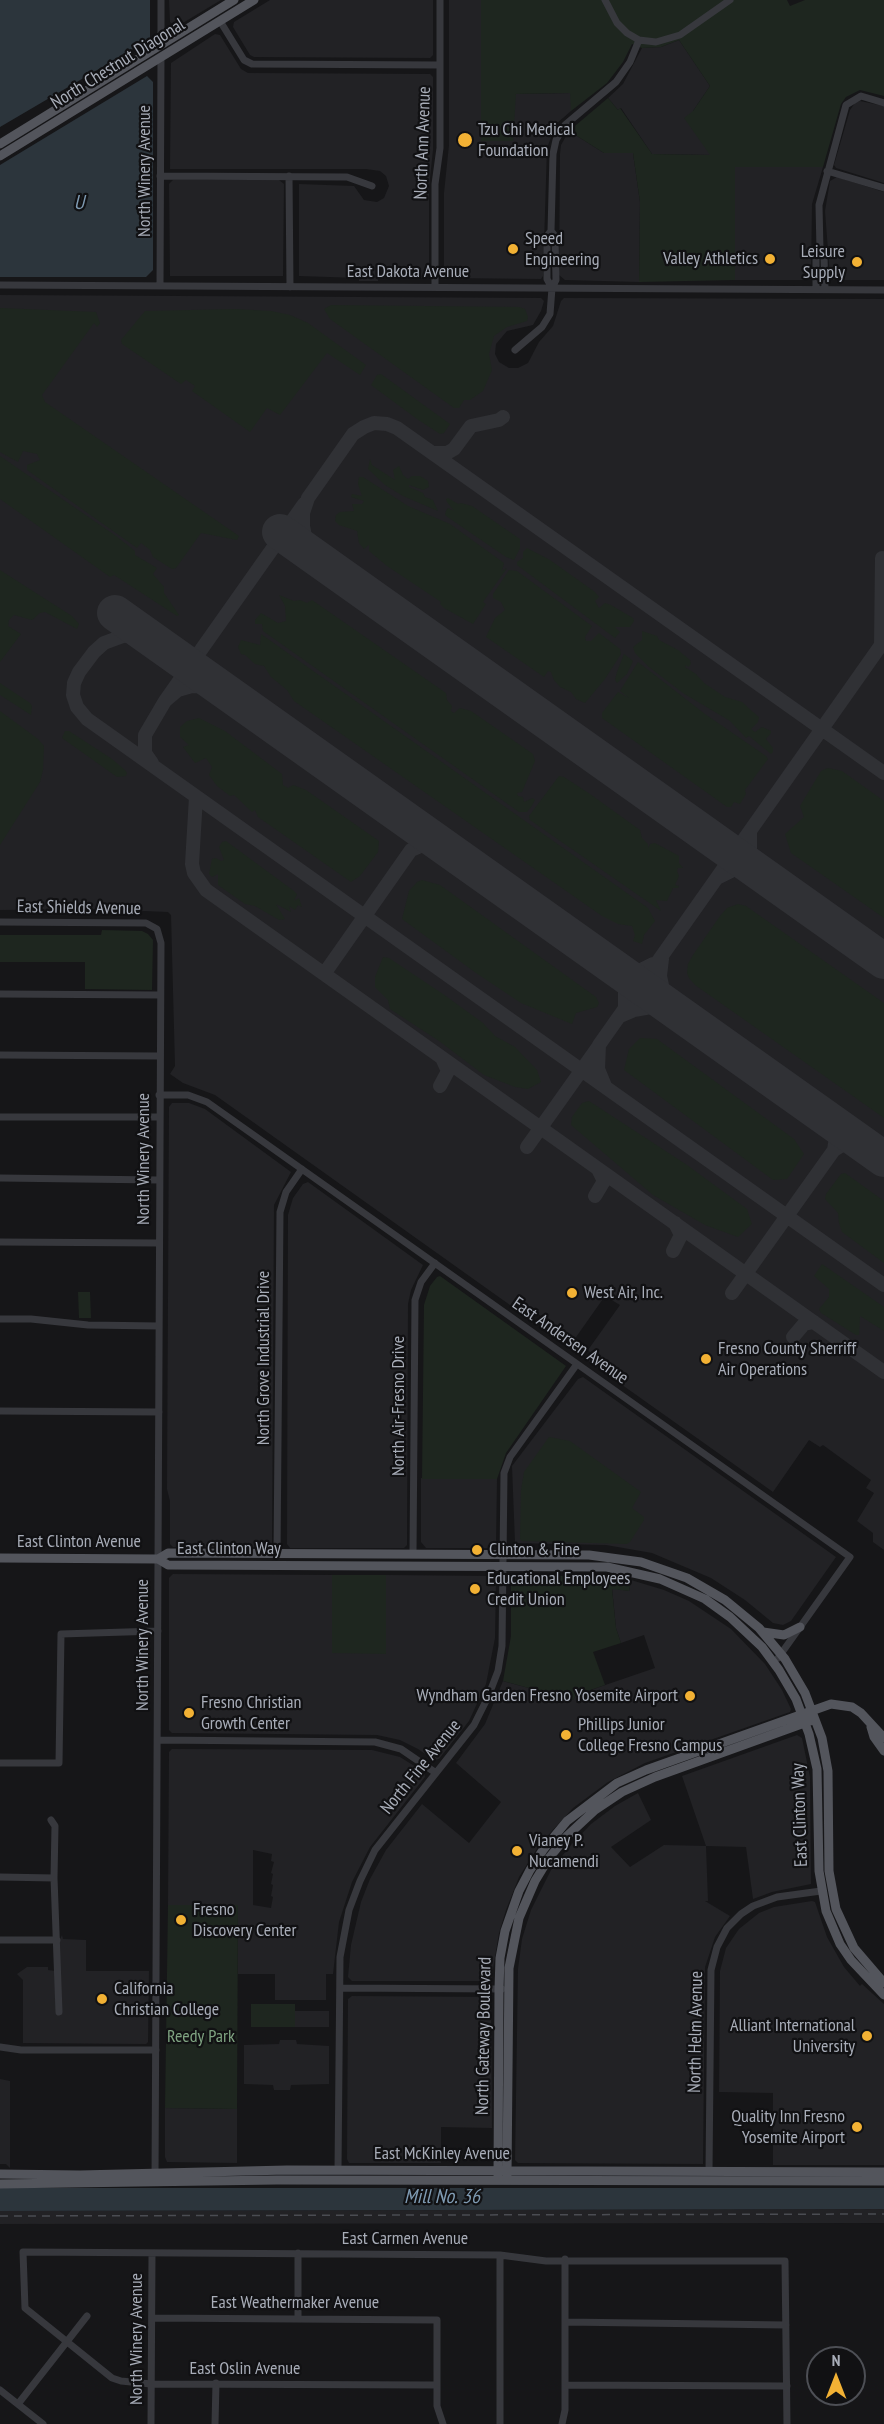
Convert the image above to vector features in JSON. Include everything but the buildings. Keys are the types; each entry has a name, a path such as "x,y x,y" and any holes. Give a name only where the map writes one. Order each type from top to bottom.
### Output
{"main road":[{"name":"North Chestnut Diagonal","path":"0,144 234,0"},
{"name":"North Chestnut Diagonal","path":"0,156 254,0"},
{"path":"161,57 163,51 192,32 208,15"},
{"name":"East Clinton Way","path":"884,1983 854,1948 840,1918 831,1888 828,1778 824,1746 814,1714 801,1685 781,1654 763,1632 725,1600 695,1581 658,1566 623,1558 589,1555 168,1553 158,1559 168,1565 596,1567 637,1572 678,1586 711,1604 749,1634 774,1663 791,1690 803,1718 818,1777 819,1871 821,1891 828,1917 846,1952 863,1975 884,1995"},
{"name":"East Clinton Avenue","path":"0,1558 158,1559"},
{"path":"637,1572 647,1568 695,1581"},
{"path":"763,1632 780,1635 800,1627"},
{"name":"North Gateway Boulevard","path":"502,2175 503,1989 500,1958 505,1931 519,1891 543,1850 567,1821 617,1784 814,1714 831,1704 852,1707 884,1738"},
{"path":"869,1722 874,1737 884,1751"},
{"path":"821,1891 828,1896 844,1937 854,1948"},
{"path":"277,2180 301,2175 332,2175 338,2170"},
{"name":"East McKinley Avenue","path":"0,2184 338,2170 645,2180 883,2179"},
{"path":"645,2180 671,2176 702,2176 709,2171"},
{"name":"East McKinley Avenue","path":"0,2174 277,2180 709,2171 883,2179"}],"street":[{"path":"161,0 161,45"},
{"name":"North Ann Avenue","path":"435,287 440,0"},
{"path":"605,0 622,29 639,40 656,42 672,39 730,0"},
{"path":"220,21 244,60 252,64 440,65"},
{"path":"515,350 534,335 547,320 552,307 552,288 556,280 555,236 551,231 553,154 556,140 565,125 616,82 630,62 639,40"},
{"name":"North Winery Avenue","path":"160,286 161,57"},
{"path":"825,289 824,256 820,250 819,205 846,105 861,96 884,103"},
{"path":"827,171 884,188"},
{"path":"160,176 348,177 372,186"},
{"path":"290,176 290,287"},
{"path":"816,289 816,256 820,250"},
{"name":"East Dakota Avenue","path":"0,285 884,290"},
{"name":"East Shields Avenue","path":"0,922 141,922 157,928"},
{"name":"North Winery Avenue","path":"155,2178 161,943 157,928"},
{"path":"0,994 160,995"},
{"path":"0,1056 159,1056"},
{"name":"East Andersen Avenue","path":"159,1095 188,1095 207,1102 850,1557 774,1663"},
{"path":"0,1117 159,1117"},
{"name":"North Grove Industrial Drive","path":"277,1554 280,1212 286,1192 302,1169"},
{"path":"0,1179 159,1180"},
{"path":"0,1242 159,1244"},
{"name":"North Air-Fresno Drive","path":"413,1554 415,1300 421,1282 435,1263"},
{"path":"0,1319 32,1319 88,1325 159,1326"},
{"name":"North Fine Avenue","path":"338,2170 340,1957 344,1930 360,1881 375,1850 475,1723 489,1697 498,1671 503,1630 502,1483 507,1465 577,1364"},
{"path":"0,1410 159,1412"},
{"path":"0,1762 59,1762 61,1634 158,1631"},
{"path":"158,1740 375,1742 401,1749 436,1773"},
{"path":"51,1820 55,1826 54,1878 59,2012"},
{"path":"0,1877 54,1878"},
{"name":"North Helm Avenue","path":"709,2171 711,1970 717,1947 734,1920 753,1906 777,1898 821,1891"},
{"path":"0,1940 57,1940"},
{"path":"340,1988 503,1989"},
{"path":"0,2047 21,2050 156,2050"},
{"name":"East Carmen Avenue","path":"23,2252 500,2255 546,2261 565,2259 786,2261 786,2325"},
{"name":"East Oslin Avenue","path":"23,2252 25,2308 112,2378 132,2383 151,2384 437,2385"},
{"path":"298,2253 298,2318"},
{"name":"North Winery Avenue","path":"151,2424 152,2254"},
{"path":"500,2255 500,2424"},
{"path":"562,2424 565,2410 565,2259"},
{"path":"18,2404 87,2316"},
{"name":"East Weathermaker Avenue","path":"153,2318 436,2320 437,2385"},
{"path":"565,2322 786,2325 787,2424"},
{"path":"215,2424 216,2383"},
{"path":"437,2385 437,2406 443,2424"},
{"path":"565,2385 787,2386"},
{"path":"0,2390 43,2424"}],"shaded area":[{"path":"169,0 221,0 176,27 170,22"},
{"path":"270,0 433,0 433,55 430,58 254,57 250,55 233,27 234,22"},
{"path":"449,0 481,0 481,141 516,94 571,93 571,111 556,124 547,148 543,276 541,279 448,278 444,275 444,193 449,145"},
{"path":"215,34 220,35 241,69 248,73 430,74 433,77 429,275 425,278 378,278 378,281 299,276 299,184 354,186 364,200 377,202 384,198 389,186 386,176 380,171 366,169 170,169 171,63"},
{"path":"679,40 710,86 693,111 711,155 652,154 621,108 618,110 608,98 623,84 642,48 661,47"},
{"path":"860,101 884,106 884,183 836,168 834,165 850,110 855,103"},
{"path":"569,131 604,153 633,153 640,202 639,282 565,280 559,275 560,154 561,145"},
{"path":"735,166 823,167 812,204 811,276 808,280 735,280"},
{"path":"837,177 884,192 884,280 834,280 830,277 825,211 830,181"},
{"path":"173,180 279,180 284,184 283,276 170,276 169,184"},
{"path":"0,295 541,298 544,301 533,325 507,331 496,344 495,354 499,362 509,368 518,368 528,363 539,342 553,326 564,298 884,299 884,1550 873,1542 873,1533 857,1521 874,1493 866,1488 871,1480 823,1445 820,1447 809,1440 773,1492 587,1360 591,1353 588,1350 620,1305 605,1296 574,1340 537,1313 531,1320 215,1095 183,1083 170,1074 175,1066 171,915 168,912 95,909 0,910"},
{"path":"172,1103 189,1103 205,1109 291,1172 274,1205 272,1544 269,1547 173,1547 170,1544 170,1501 167,1489 169,1107"},
{"path":"308,1182 423,1265 411,1290 408,1304 407,1545 404,1548 290,1548 287,1544 288,1215 293,1198 303,1184"},
{"path":"583,1377 836,1557 791,1621 783,1625 773,1623 745,1600 711,1578 652,1553 606,1545 515,1543 512,1466 578,1379"},
{"path":"421,1478 497,1479 496,1545 493,1548 426,1548 421,1542"},
{"path":"173,1574 332,1575 332,1653 386,1653 386,1575 492,1576 496,1579 495,1638 486,1684 469,1721 439,1759 434,1760 400,1740 377,1735 172,1733 169,1730 169,1578"},
{"path":"631,1580 664,1590 689,1601 731,1629 765,1664 782,1690 791,1709 790,1712 645,1763 608,1782 573,1808 540,1844 519,1877 499,1933 491,1981 352,1981 348,1977 351,1945 361,1902 370,1879 386,1850 422,1804 469,1843 501,1802 456,1763 485,1724 503,1681 573,1700 576,1695 655,1668 644,1635 621,1643 616,1628 612,1588 629,1591"},
{"path":"797,1735 802,1738 810,1777 811,1884 772,1892 753,1899 746,1847 706,1846 682,1776"},
{"path":"172,1749 372,1750 400,1757 424,1772 425,1777 370,1847 352,1882 339,1922 333,1974 326,1974 326,2000 275,2000 275,1974 238,1974 238,1905 168,1905 169,1752","holes":["253,1850 272,1854 271,1861 274,1862 271,1873 273,1874 271,1908 253,1905"]},
{"path":"638,1793 651,1820 611,1847 630,1867 664,1845 706,1846 708,1901 705,1901 730,1916 715,1937 705,1967 703,2164 518,2163 515,2160 518,1969 522,1939 531,1910 551,1870 591,1824 615,1806"},
{"path":"815,1902 827,1937 844,1967 860,1986 862,1984 884,2004 884,2165 773,2165 773,2093 719,2092 720,1971 726,1948 739,1929 759,1913 774,1907"},
{"path":"62,1935 63,1939 86,1940 86,1971 149,1971 148,2042 146,2044 23,2043 23,1980 17,1974 27,1967 48,1967 48,1970 55,1971 58,1944"},
{"path":"352,1996 491,1997 492,2128 441,2127 441,2163 349,2163 347,2159 348,1999"},
{"path":"295,2011 329,2011 329,2027 295,2027"},
{"path":"280,2040 296,2040 297,2044 329,2046 329,2084 291,2085 290,2090 274,2090 273,2085 244,2084 244,2045 279,2044"},
{"path":"0,2079 10,2081 10,2168 6,2164 0,2164"},
{"path":"165,2108 237,2109 237,2163 167,2162 165,2157"},
{"path":"884,2209 884,2223 0,2224 0,2211"}],"green space":[{"path":"481,0 787,0 790,6 805,0 884,0 884,96 860,90 846,97 841,104 823,167 735,167 735,280 639,282 640,202 633,153 604,153 569,131 608,98 618,110 620,108 652,154 710,155 684,118 693,111 710,86 679,40 661,47 642,48 632,44 623,62 607,83 571,111 570,93 516,94 513,141 481,141"},
{"path":"331,305 519,307 525,309 528,317 527,321 507,327 494,336 489,354 492,370 483,391 470,400 464,400 459,408 454,408 330,319 324,309"},
{"path":"0,308 96,312 100,323 97,327 94,323 42,395 45,402 239,536 237,540 201,533 176,568 172,569 153,557 150,550 141,543 137,548 27,470 27,465 40,460 37,454 23,451 18,462 0,452"},
{"path":"236,309 271,311 290,315 308,323 366,365 360,375 327,353 280,415 267,408 250,432 192,391 195,386 186,380 181,384 122,344 121,340 145,311"},
{"path":"381,374 450,424 444,433 440,434 417,419 371,385 377,375"},
{"path":"0,456 116,536 135,551 135,555 157,568 153,574 164,587 164,593 179,615 177,616 114,575 110,577 0,499"},
{"path":"370,459 372,465 395,480 393,470 399,466 403,475 408,479 412,476 420,476 428,481 429,487 423,490 409,485 409,487 433,500 438,511 403,496 385,485 368,469"},
{"path":"359,477 363,477 408,506 450,524 504,563 502,571 507,568 483,602 486,604 473,624 444,608 441,602 387,566 369,551 369,545 364,549 359,543 357,531 339,525 335,521 336,515 340,512 354,511 352,504 362,504 364,501 351,497 352,494 362,496 358,484"},
{"path":"448,498 458,504 472,506 520,539 520,548 514,560 506,557 445,515 448,508 454,511 447,502"},
{"path":"527,548 550,560 595,592 599,597 595,601 599,608 605,603 633,618 634,621 630,627 615,627 620,632 615,638 517,565"},
{"path":"0,570 72,616 79,624 77,629 45,612 32,620 14,615 9,620 8,626 21,634 0,662"},
{"path":"509,570 517,571 592,626 585,637 586,641 591,641 599,633 620,649 621,654 605,679 585,703 560,687 551,672 548,671 544,677 486,637 495,618 505,610 501,602 493,598 493,594"},
{"path":"279,595 307,603 312,600 446,693 447,700 452,706 451,711 454,713 460,708 471,711 533,754 535,761 522,792 517,793 518,796 523,797 524,802 533,798 535,800 527,812 519,812 263,631 262,624 255,624 255,620 261,613 278,623 286,621 285,606"},
{"path":"642,631 657,636 659,640 678,650 690,660 691,664 685,667 704,683 725,697 742,702 759,717 758,722 751,729 755,732 762,727 771,731 766,739 773,748 773,752 771,754 749,736 746,738 730,721 683,693 649,667 635,653 633,647 642,640"},
{"path":"261,634 648,908 655,921 644,935 642,944 633,941 635,935 632,926 618,924 602,916 294,701 287,690 271,677 264,666 255,664 241,654 238,647 241,640 260,645"},
{"path":"624,654 633,661 627,674 617,683 615,680"},
{"path":"638,662 705,714 766,756 768,759 745,790 746,794 740,804 734,802 731,807 727,807 602,718 602,713 618,692 629,698 620,691"},
{"path":"0,683 30,703 31,715 0,695"},
{"path":"0,711 44,746 40,782 0,845"},
{"path":"199,718 225,731 282,774 283,785 288,788 293,785 306,790 379,841 378,852 360,876 351,882 258,817 255,810 252,812 234,795 230,796 217,786 209,775 212,767 206,758 195,763 183,747 189,745 180,737 180,727 187,721"},
{"path":"65,731 69,731 112,759 125,770 126,776 117,777 62,738"},
{"path":"828,768 842,771 884,801 884,918 791,853 785,834 804,817 800,806 821,771"},
{"path":"559,776 590,794 640,830 648,848 650,844 655,843 679,856 679,863 683,868 678,868 679,876 675,885 679,886 673,888 667,901 656,900 661,911 530,820 529,816"},
{"path":"226,841 294,891 297,894 294,901 299,898 302,907 298,905 295,910 289,906 291,912 276,904 285,919 279,920 255,906 245,904 218,885 218,874 212,877 209,874 212,859 224,860 219,847 222,842"},
{"path":"422,880 440,885 596,997 599,1003 597,1007 576,1013 572,1024 521,1003 476,973 402,919 409,891"},
{"path":"738,904 746,906 884,1003 884,1118 695,985 689,978 688,964 693,955 727,908"},
{"path":"102,930 142,931 153,940 152,990 85,989 85,962 0,962 0,935 101,935"},
{"path":"383,957 389,958 443,994 483,1023 495,1036 515,1047 537,1070 541,1082 528,1089 515,1087 484,1075 439,1041 390,1009 388,1000 375,987 375,977"},
{"path":"640,1038 657,1039 794,1139 804,1154 787,1179 773,1180 624,1070 629,1049"},
{"path":"589,1101 687,1165 747,1209 752,1224 738,1237 705,1225 653,1195 571,1125 572,1117 582,1103"},
{"path":"845,1173 884,1201 884,1263 842,1232 838,1213 825,1199 826,1194 841,1174"},
{"path":"822,1264 884,1307 884,1331 860,1316 859,1335 856,1335 821,1313 819,1309 829,1297 829,1289 814,1276"},
{"path":"440,1276 566,1366 506,1453 497,1479 422,1479 424,1305 430,1286"},
{"path":"78,1292 90,1292 91,1318 79,1318"},
{"path":"549,1437 570,1441 641,1492 632,1508 644,1517 644,1520 630,1542 627,1544 522,1541 520,1539 521,1490 524,1472"},
{"path":"332,1575 386,1575 386,1654 332,1653"},
{"path":"515,1576 596,1576 631,1580 629,1591 612,1589 616,1628 621,1643 593,1652 605,1685 576,1695 573,1700 503,1681 511,1636 511,1579"},
{"name":"Reedy Park","path":"168,1905 238,1905 237,2109 165,2108"},
{"path":"251,2004 295,2004 295,2027 251,2027"}],"water":[{"path":"0,0 150,0 150,39 0,127"},
{"name":"U","path":"147,76 153,82 153,270 146,277 0,277 0,165"},
{"name":"Mill No. 36","path":"0,2188 884,2188 884,2209 0,2211"}],"taxiway":[{"path":"433,453 447,453 454,449 471,426 499,420 503,417"},
{"path":"313,555 306,541 303,526 303,513 308,498 353,434 374,423 387,424 397,428 884,773"},
{"path":"165,701 304,504"},
{"path":"605,1086 598,1069 599,1045 881,645 882,558"},
{"path":"146,635 123,636 104,643 79,672 74,683 73,695 77,707 87,719 884,1285"},
{"path":"152,763 145,753 145,735 165,701 178,690 192,686 210,687 228,693"},
{"path":"196,797 192,864 194,873 206,890 884,1372"},
{"path":"750,831 750,852 759,871"},
{"path":"324,974 411,850 425,844 444,846"},
{"path":"719,877 735,869 759,871"},
{"path":"662,959 660,976 663,990 669,1004 676,1012"},
{"path":"615,969 637,972 653,964"},
{"path":"615,969 625,984 625,1008"},
{"path":"620,1016 634,1010 651,1007 676,1012"},
{"path":"527,1147 598,1047"},
{"path":"440,1086 448,1071 442,1058"},
{"path":"828,1119 836,1137 834,1150"},
{"path":"732,1293 834,1150 845,1143 865,1146"},
{"path":"595,1196 604,1181 598,1169"},
{"path":"673,1251 681,1235 675,1223"},
{"path":"793,1337 804,1324 814,1322"}],"runway":[{"path":"280,532 884,961"},
{"path":"115,613 884,1159"}],"railway":[{"path":"0,2216 884,2214"}],"place":[{"name":"Tzu Chi Medical Foundation","path":"465,140"},
{"name":"Speed Engineering","path":"513,249"},
{"name":"Valley Athletics","path":"770,259"},
{"name":"Leisure Supply","path":"857,262"},
{"name":"West Air, Inc.","path":"572,1293"},
{"name":"Fresno County Sherriff Air Operations","path":"706,1359"},
{"name":"Clinton & Fine","path":"477,1550"},
{"name":"Educational Employees Credit Union","path":"475,1589"},
{"name":"Wyndham Garden Fresno Yosemite Airport","path":"690,1696"},
{"name":"Fresno Christian Growth Center","path":"189,1713"},
{"name":"Phillips Junior College Fresno Campus","path":"566,1735"},
{"name":"Vianey P. Nucamendi","path":"517,1851"},
{"name":"Fresno Discovery Center","path":"181,1920"},
{"name":"California Christian College","path":"102,1999"},
{"name":"Alliant International University","path":"867,2036"},
{"name":"Quality Inn Fresno Yosemite Airport","path":"857,2127"}]}
